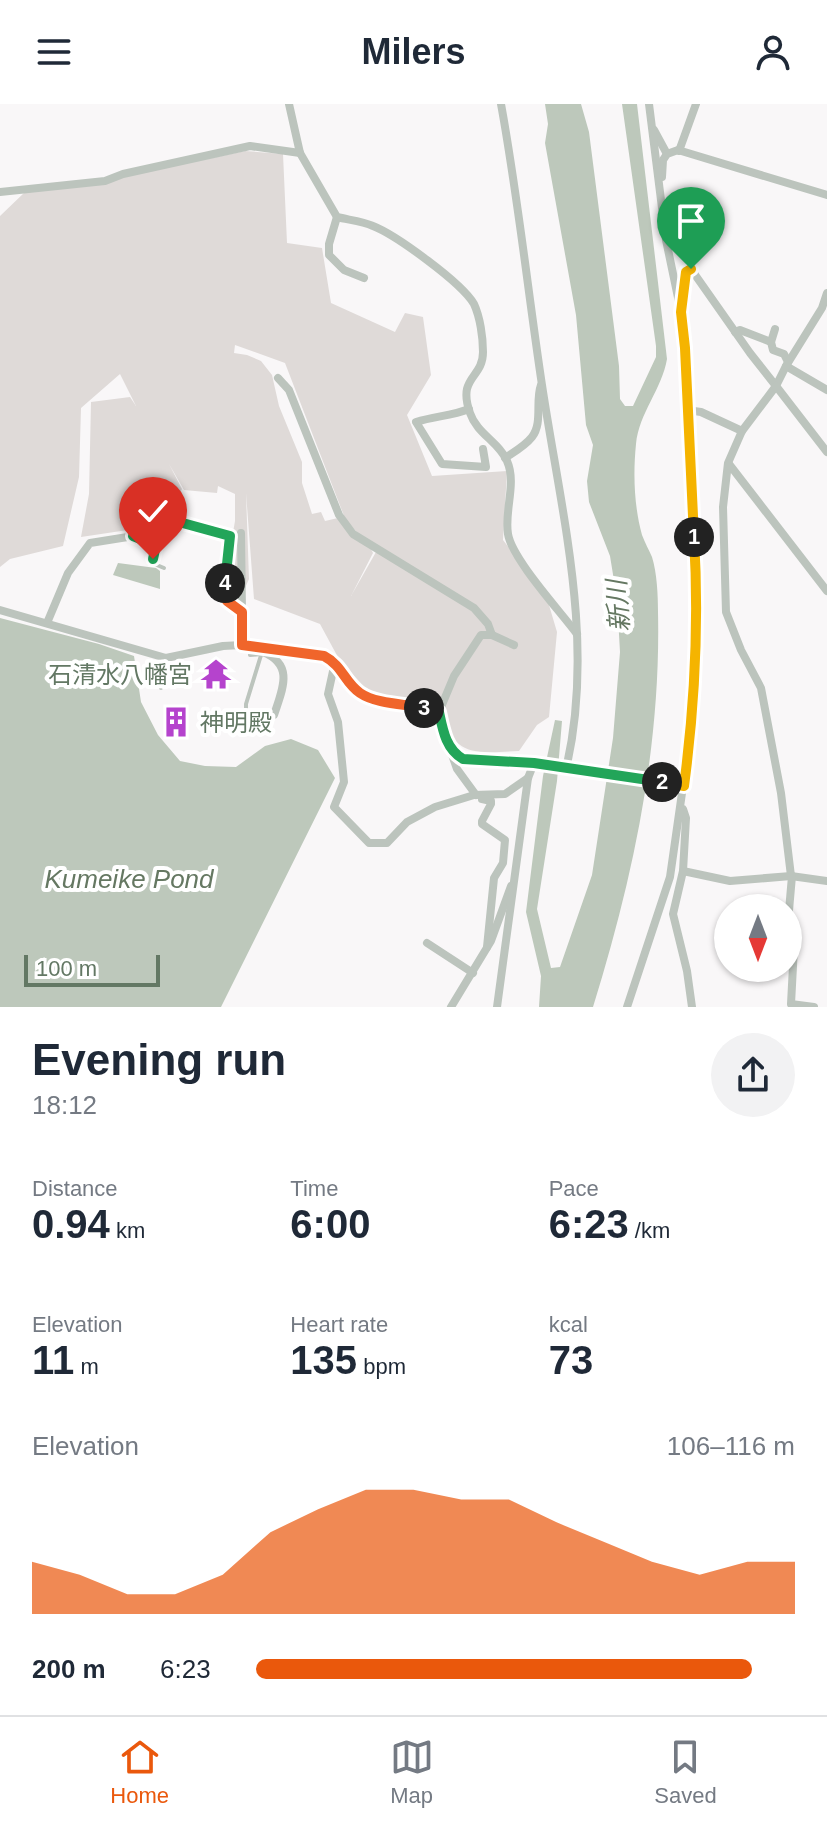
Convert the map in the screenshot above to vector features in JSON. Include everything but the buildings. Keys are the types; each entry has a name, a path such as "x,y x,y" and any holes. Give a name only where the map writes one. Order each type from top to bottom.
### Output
{"street":[{"path":"289,104 300,153 337,217 329,255 344,270 364,278"},
{"path":"501,104 577,609 576,713 566,769"},
{"path":"627,1007 670,877 696,660 697,578 681,312 666,240 649,104"},
{"path":"679,151 696,104"},
{"path":"651,125 667,154"},
{"path":"0,192 105,181 123,174 250,146 300,153"},
{"path":"661,198 663,160 667,154 679,151 827,195"},
{"path":"337,217 372,225 402,242 465,292 474,305 482,332 484,355 465,390 477,429 505,458 510,484 508,538 518,557 577,635"},
{"path":"681,312 686,272 691,269 827,452"},
{"path":"790,894 791,876 781,793 761,688 726,612 723,529 728,463 742,431 776,386 822,308 827,293"},
{"path":"775,329 771,342 773,350 784,354 787,364 827,390"},
{"path":"735,332 740,330 771,342"},
{"path":"278,378 289,390 339,515 353,534 474,608 488,624 492,635"},
{"path":"505,458 532,437 537,428 537,395 542,384"},
{"path":"469,409 446,418 435,416 416,422 442,464 486,467 483,449"},
{"path":"687,410 701,412 742,431"},
{"path":"728,463 827,591"},
{"path":"47,623 68,573 90,543 159,532 179,522 230,536 225,564 225,592 227,601 242,612"},
{"path":"241,533 242,645"},
{"path":"0,610 162,657 242,645 264,651 324,656 335,662 360,693 370,698 439,712"},
{"path":"487,947 494,878 503,863 505,840 482,824 491,801 475,795 457,769 444,736 439,712 454,676 481,635 492,635 514,645"},
{"path":"264,651 279,662 283,670 282,690 274,715"},
{"path":"335,662 328,694 338,722 344,782 334,807 372,844 387,843 414,817 435,807 475,795 505,794 528,778 538,764"},
{"path":"450,748 455,755 471,762 538,764 680,785"},
{"path":"497,1007 528,778"},
{"path":"681,805 686,818 683,871 673,914 692,1007"},
{"path":"683,871 730,881 791,876 827,881"},
{"path":"451,1007 487,947 515,878"},
{"path":"427,943 473,973"},
{"path":"792,982 791,1006 814,1007"},
{"path":"631,992 636,1007"}],"lane":[{"path":"133,536 156,545 152,563 164,568"},
{"path":"250,655 264,651"},
{"path":"246,724 246,704 264,651"},
{"path":"161,688 162,657"}],"shaded area":[{"path":"245,151 283,154 287,243 322,248 331,303 395,332 405,313 423,317 431,375 407,415 432,476 507,471 503,540 546,595 557,632 549,717 537,725 519,751 467,749 451,735 439,706 371,694 340,661 320,624 254,599 246,493 249,579 237,606 229,600 227,567 235,521 235,494 218,486 217,493 184,490 169,464 182,489 161,525 81,537 89,494 91,402 130,397 136,406 120,374 81,408 79,477 63,546 10,559 0,567 0,216 25,192 131,175","holes":["235,345 285,363 346,521 376,552 351,596 373,553 338,518 325,521 321,512 312,514 302,483 302,462 279,406 272,375 261,361 234,353"]}],"water":[{"name":"新川","path":"545,104 581,104 589,132 619,366 620,399 625,406 633,406 656,357 622,104 637,104 667,359 638,433 635,467 639,524 654,563 657,591 655,713 632,861 593,1007 539,1007 541,976 526,912 543,776 555,720 562,721 557,781 537,909 551,968 560,967 592,875 613,738 620,652 617,599 610,556 589,502 587,481 593,445 586,425 576,315 545,143 548,124"},
{"path":"118,563 156,568 160,571 160,589 113,575"},
{"name":"Kumeike Pond","path":"0,618 134,656 141,702 158,735 180,761 236,767 265,746 291,739 318,750 335,778 221,1007 0,1007"}],"place":[{"name":"石清水八幡宮","path":"216,674"},
{"name":"神明殿","path":"176,722"}],"route":[{"path":"153,559 156,545 133,536 159,532 179,522 230,536 225,564 225,592 227,601 242,612 242,645 324,656 335,662 360,693 370,698 439,712 447,743 455,755 463,759 471,762 534,763 684,786 696,660 697,578 681,312 686,272 691,269"}]}
